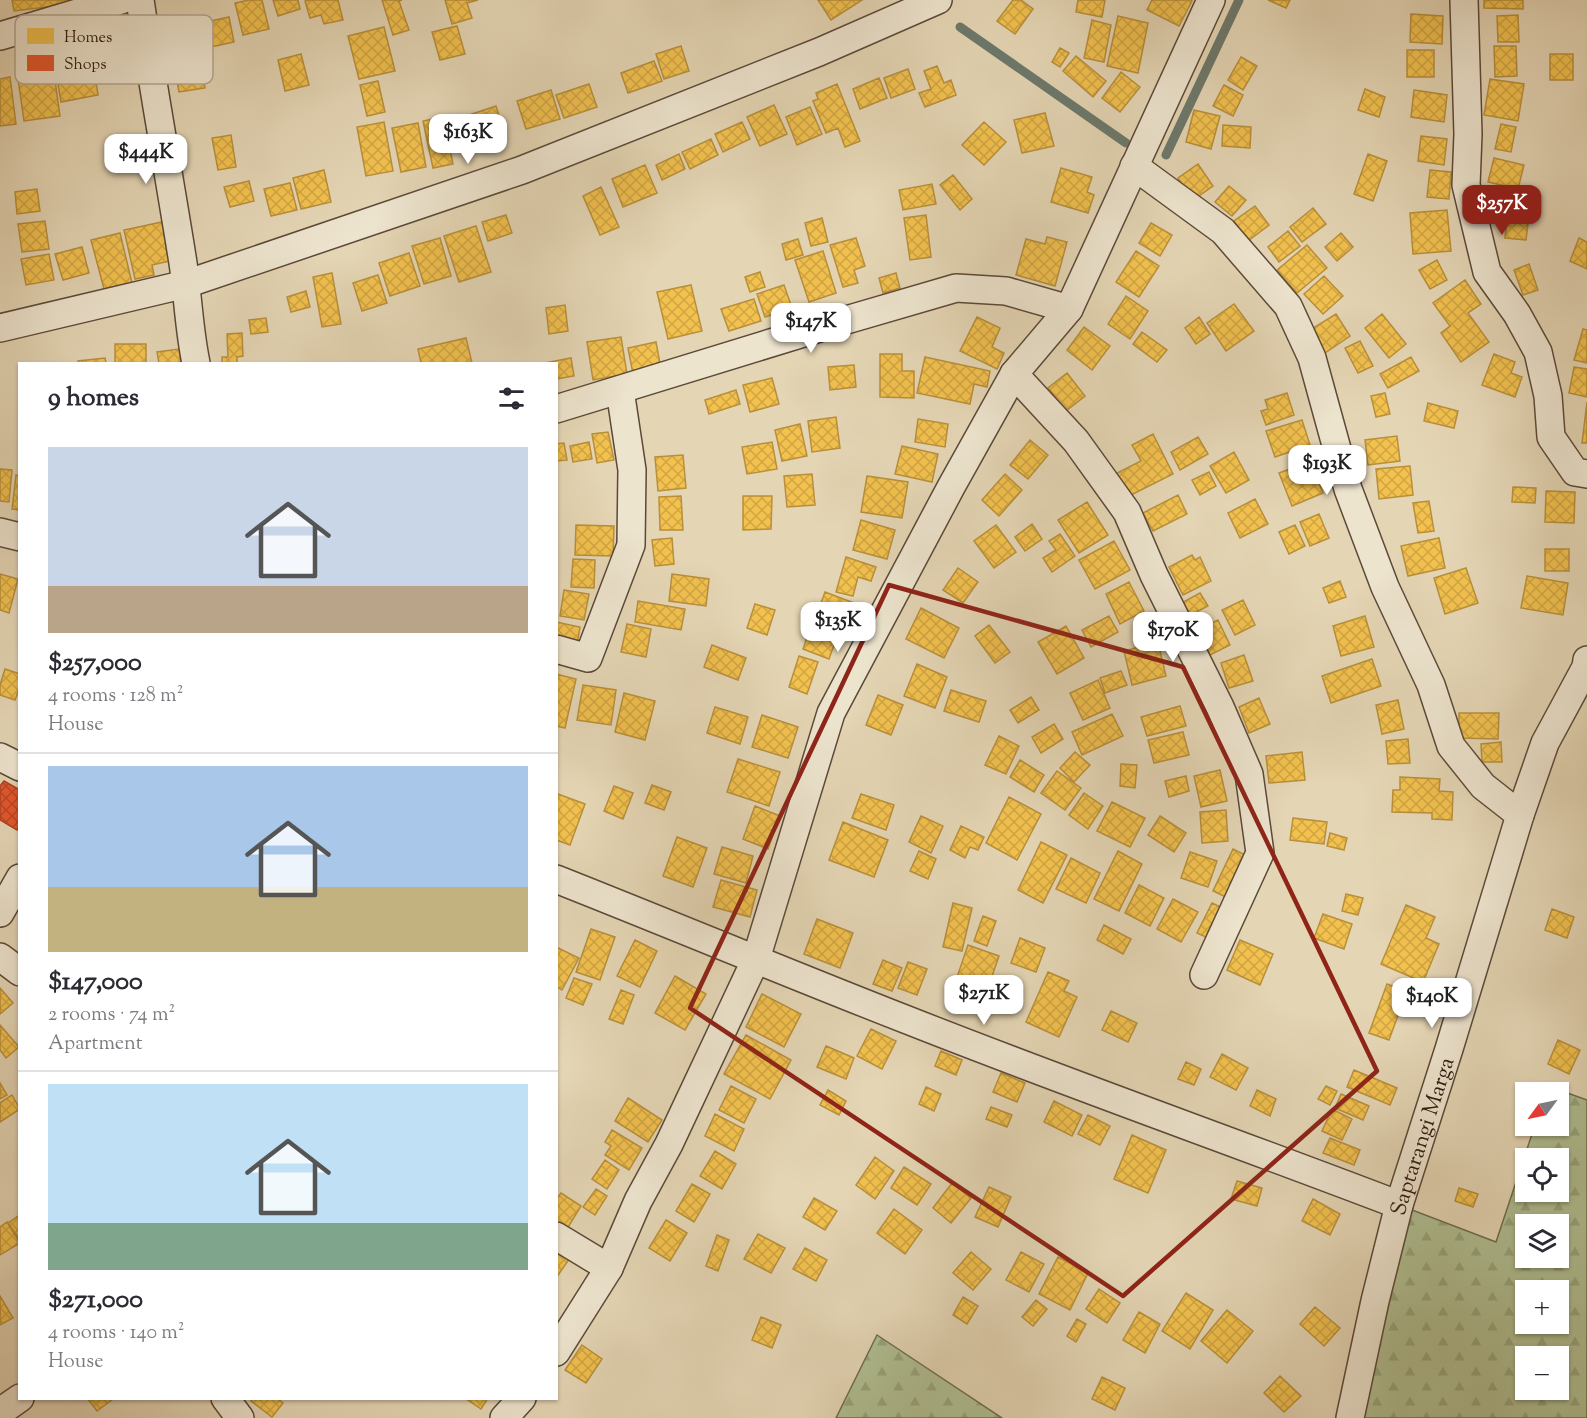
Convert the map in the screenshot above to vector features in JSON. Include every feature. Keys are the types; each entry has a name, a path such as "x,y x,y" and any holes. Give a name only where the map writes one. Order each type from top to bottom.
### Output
{"street":[{"path":"71,15 121,0"},
{"path":"140,0 142,15"},
{"path":"0,328 186,284 522,170 819,52 938,0"},
{"path":"558,1349 609,1268 638,1200 669,1144 756,959 831,713 1014,374 1069,309 1211,0"},
{"path":"1464,0 1468,134 1466,185 1487,272 1517,314 1538,352 1548,396 1551,437 1575,472 1587,474"},
{"path":"0,36 15,32"},
{"path":"152,84 186,284 195,362"},
{"path":"1134,166 1223,231 1288,306 1312,358 1353,500 1385,587 1431,685 1451,746 1483,786 1520,815"},
{"path":"558,408 956,288 1006,291 1069,309"},
{"path":"1014,374 1076,441 1127,512 1154,574 1220,707 1249,774 1260,853 1204,975"},
{"path":"558,650 588,657 631,545 632,470 620,390"},
{"path":"0,532 18,536"},
{"name":"Saptarangi Marga","path":"1350,1418 1399,1204 1520,815 1545,743 1586,667 1587,660"},
{"path":"0,757 18,766"},
{"path":"558,880 911,1022 1399,1204"},
{"path":"0,913 18,882"},
{"path":"0,957 18,970"},
{"path":"558,1237 609,1268"},
{"path":"0,1412 18,1399"},
{"path":"226,1400 240,1418"},
{"path":"504,1418 520,1400"}],"highlighted area":[{"path":"889,585 1183,667 1377,1071 1123,1296 690,1008"}],"green space":[{"path":"1569,1094 1587,1100 1587,1418 1351,1418 1399,1205 1496,1242 1515,1185 1515,1202 1569,1202 1569,1148 1527,1148 1531,1136 1569,1136"},
{"path":"877,1335 1002,1418 836,1418"}],"building: Homes":[{"path":"12,0 72,0 72,4 14,11"},
{"path":"262,0 269,29 243,35 235,3"},
{"path":"273,0 298,0 300,9 278,16"},
{"path":"338,0 343,20 324,24 321,15 310,18 305,1"},
{"path":"382,0 402,0 399,1 409,30 393,35"},
{"path":"445,0 478,0 467,3 472,18 452,24"},
{"path":"818,0 862,0 831,20"},
{"path":"1013,0 1021,0 1033,9 1015,34 997,21"},
{"path":"1078,0 1105,0 1102,17 1076,12"},
{"path":"1152,0 1192,1 1179,26 1147,10"},
{"path":"1268,0 1290,0 1286,8"},
{"path":"1484,0 1523,0 1523,9 1484,8"},
{"path":"1411,14 1443,16 1442,44 1410,42"},
{"path":"1518,15 1519,42 1498,42 1497,16"},
{"path":"1118,16 1148,23 1138,73 1107,66"},
{"path":"229,17 234,42 213,47 213,20"},
{"path":"1092,20 1111,25 1104,62 1084,58"},
{"path":"457,26 465,54 440,60 432,32"},
{"path":"384,27 395,71 359,79 348,36"},
{"path":"681,46 689,71 664,79 656,54"},
{"path":"1494,46 1516,46 1517,76 1495,77"},
{"path":"1060,48 1069,53 1060,67 1052,62"},
{"path":"1407,50 1434,50 1434,77 1407,77"},
{"path":"301,54 309,85 285,91 278,60"},
{"path":"1550,54 1573,54 1573,80 1550,80"},
{"path":"1076,56 1106,81 1093,97 1063,71"},
{"path":"1241,57 1257,66 1243,90 1228,80"},
{"path":"654,61 662,81 628,93 621,73"},
{"path":"937,66 944,83 951,80 956,95 925,107 919,93 931,89 924,71"},
{"path":"908,69 915,89 891,98 884,78"},
{"path":"1121,72 1140,87 1120,112 1102,98"},
{"path":"10,77 16,124 0,126 0,79"},
{"path":"879,78 887,98 860,109 853,89"},
{"path":"1490,79 1524,84 1518,121 1484,115"},
{"path":"378,81 385,112 367,116 360,85"},
{"path":"19,84 56,84 60,116 24,121"},
{"path":"58,84 96,84 98,95 61,102"},
{"path":"178,84 204,84 205,88 179,92"},
{"path":"589,84 597,107 564,118 556,95"},
{"path":"837,84 860,141 845,147 838,128 826,133 813,101 818,99 816,93"},
{"path":"1224,85 1243,95 1233,116 1213,106"},
{"path":"1365,89 1385,97 1379,117 1358,110"},
{"path":"551,90 560,119 526,129 517,101"},
{"path":"1414,90 1447,95 1444,122 1411,117"},
{"path":"774,105 787,134 760,146 747,117"},
{"path":"496,106 504,131 478,140 469,115"},
{"path":"810,107 822,134 797,145 786,117"},
{"path":"1194,110 1220,116 1211,149 1186,142"},
{"path":"1045,113 1054,146 1022,153 1014,120"},
{"path":"443,117 453,164 433,168 423,121"},
{"path":"384,122 393,171 366,176 357,127"},
{"path":"742,122 750,139 723,152 715,134"},
{"path":"984,122 1006,142 984,165 962,145"},
{"path":"418,123 426,167 401,172 392,128"},
{"path":"1501,124 1516,127 1511,152 1495,149"},
{"path":"1223,125 1251,127 1250,148 1222,146"},
{"path":"231,135 236,167 218,170 212,138"},
{"path":"1421,136 1447,139 1444,165 1418,161"},
{"path":"711,139 718,155 690,169 682,152"},
{"path":"679,154 685,169 662,180 656,165"},
{"path":"1368,154 1387,161 1373,201 1354,194"},
{"path":"1494,158 1524,165 1518,189 1488,182"},
{"path":"1198,164 1213,186 1193,200 1178,178"},
{"path":"645,165 657,193 623,207 612,179"},
{"path":"1061,168 1092,177 1087,192 1094,195 1088,213 1051,202"},
{"path":"324,170 331,202 301,209 293,178"},
{"path":"1430,170 1451,172 1449,199 1427,197"},
{"path":"953,175 972,199 960,210 940,185"},
{"path":"249,181 254,201 230,207 224,187"},
{"path":"290,183 297,210 271,216 264,189"},
{"path":"932,184 936,204 903,210 899,190"},
{"path":"1229,186 1246,200 1232,216 1215,202"},
{"path":"601,187 619,227 600,235 583,196"},
{"path":"37,189 40,211 17,214 15,192"},
{"path":"1508,205 1530,207 1526,240 1505,238"},
{"path":"1255,206 1269,225 1248,241 1234,221"},
{"path":"1313,208 1326,224 1302,242 1290,227"},
{"path":"1447,210 1451,251 1413,254 1410,213"},
{"path":"506,215 512,233 488,241 482,222"},
{"path":"926,215 931,257 910,260 904,218"},
{"path":"822,218 828,242 811,246 805,223"},
{"path":"45,221 49,249 22,252 18,224"},
{"path":"162,222 170,261 152,265 154,275 135,279 124,230"},
{"path":"1151,223 1172,235 1160,256 1139,243"},
{"path":"476,226 491,272 459,282 444,236"},
{"path":"1288,231 1300,246 1279,262 1268,247"},
{"path":"120,233 132,283 104,289 91,240"},
{"path":"1341,233 1353,247 1337,261 1325,247"},
{"path":"1047,237 1067,242 1055,286 1016,275 1026,239 1045,244"},
{"path":"440,238 451,276 424,284 412,246"},
{"path":"856,238 865,266 854,270 858,283 843,287 830,245"},
{"path":"1579,238 1587,242 1587,269 1570,261"},
{"path":"798,239 803,255 786,260 782,244"},
{"path":"1307,245 1327,268 1297,293 1277,270"},
{"path":"82,247 89,273 63,280 55,254"},
{"path":"823,251 836,293 809,302 795,260"},
{"path":"1136,251 1159,266 1139,297 1116,282"},
{"path":"409,253 420,286 390,296 379,263"},
{"path":"49,254 54,280 26,285 21,259"},
{"path":"1437,260 1447,280 1430,289 1419,270"},
{"path":"1529,264 1538,290 1523,295 1514,270"},
{"path":"760,272 765,287 750,292 745,277"},
{"path":"332,273 341,324 322,327 313,277"},
{"path":"896,273 900,288 883,293 879,278"},
{"path":"378,275 387,303 362,311 353,283"},
{"path":"1324,276 1343,296 1323,314 1304,294"},
{"path":"1465,280 1481,304 1468,313 1489,342 1461,362 1441,333 1450,326 1433,303"},
{"path":"691,285 702,331 668,339 657,292"},
{"path":"784,285 792,308 765,317 757,294"},
{"path":"306,291 310,307 291,312 287,297"},
{"path":"1126,296 1148,311 1130,339 1108,324"},
{"path":"754,299 761,321 729,331 721,309"},
{"path":"1234,304 1254,331 1226,351 1207,323"},
{"path":"565,305 568,331 549,334 546,308"},
{"path":"1336,314 1350,336 1325,353 1310,330"},
{"path":"1382,314 1406,344 1389,358 1365,328"},
{"path":"977,317 1000,328 992,347 1004,353 997,369 960,351"},
{"path":"1199,317 1210,334 1196,344 1185,328"},
{"path":"266,318 268,332 251,334 249,320"},
{"path":"1084,327 1110,346 1092,370 1067,350"},
{"path":"1583,329 1587,330 1587,363 1574,360"},
{"path":"1142,332 1167,350 1157,362 1133,344"},
{"path":"242,333 243,356 237,357 237,362 222,362 222,357 228,357 227,334"},
{"path":"621,337 627,374 593,380 587,342"},
{"path":"466,338 472,362 421,362 418,349"},
{"path":"1360,341 1373,366 1358,373 1345,348"},
{"path":"656,342 661,369 633,374 628,348"},
{"path":"115,344 146,344 146,362 115,362"},
{"path":"179,349 181,362 159,362 157,352"},
{"path":"880,354 902,354 902,371 914,371 914,398 880,397"},
{"path":"1494,354 1515,362 1511,373 1522,377 1515,397 1482,385"},
{"path":"925,357 990,371 987,387 974,384 970,404 917,393"},
{"path":"1411,357 1419,371 1388,388 1380,374"},
{"path":"105,358 106,362 78,362"},
{"path":"571,358 574,376 558,379 558,362 550,362"},
{"path":"854,365 856,387 830,390 828,367"},
{"path":"1574,367 1587,369 1587,397 1569,393"},
{"path":"1067,373 1085,396 1066,411 1048,388"},
{"path":"772,378 779,404 750,412 743,385"},
{"path":"736,390 740,404 709,414 705,400"},
{"path":"1287,393 1294,415 1266,425 1261,411 1268,409 1265,400"},
{"path":"1385,393 1390,414 1376,417 1371,396"},
{"path":"1587,402 1587,443 1582,443"},
{"path":"1428,403 1458,411 1454,428 1424,421"},
{"path":"836,417 840,448 812,452 808,421"},
{"path":"918,419 948,424 945,447 915,442"},
{"path":"1302,420 1310,445 1275,457 1266,431"},
{"path":"800,424 807,456 782,461 775,430"},
{"path":"608,432 614,460 597,463 592,434"},
{"path":"1153,434 1173,474 1129,496 1117,473 1141,461 1132,445"},
{"path":"1397,436 1400,461 1368,465 1365,440"},
{"path":"1198,437 1208,454 1180,470 1171,452"},
{"path":"1030,440 1048,455 1028,479 1010,465"},
{"path":"589,442 592,459 573,462 570,446"},
{"path":"772,442 777,469 747,474 742,447"},
{"path":"564,443 567,460 558,461 558,444"},
{"path":"902,446 938,454 932,482 895,474"},
{"path":"1234,452 1249,480 1226,493 1210,466"},
{"path":"683,455 686,488 658,491 655,457"},
{"path":"1311,461 1323,493 1292,506 1279,473"},
{"path":"1410,466 1413,495 1379,499 1376,469"},
{"path":"0,469 12,470 9,502 0,501"},
{"path":"1209,472 1216,486 1200,495 1192,480"},
{"path":"812,474 815,505 787,507 784,476"},
{"path":"1005,474 1022,490 999,516 982,500"},
{"path":"16,475 18,476 18,510 12,509"},
{"path":"867,476 908,482 902,518 861,512"},
{"path":"1513,487 1536,488 1535,503 1512,502"},
{"path":"1546,491 1575,492 1574,523 1545,522"},
{"path":"1178,495 1187,514 1153,531 1143,513"},
{"path":"681,496 683,530 660,530 659,497"},
{"path":"743,496 772,496 771,529 743,530"},
{"path":"1255,499 1268,524 1240,538 1228,513"},
{"path":"1429,501 1434,531 1418,533 1413,503"},
{"path":"1087,502 1108,535 1079,553 1058,520"},
{"path":"1319,514 1329,538 1310,546 1300,522"},
{"path":"861,520 895,530 887,559 853,550"},
{"path":"1032,524 1042,539 1025,551 1015,537"},
{"path":"576,525 614,526 613,556 575,555"},
{"path":"996,525 1016,552 994,568 974,541"},
{"path":"1295,525 1305,546 1289,554 1279,532"},
{"path":"1060,534 1075,556 1052,572 1043,558 1056,550 1049,541"},
{"path":"672,538 674,564 655,566 652,540"},
{"path":"1439,538 1445,568 1408,576 1401,546"},
{"path":"1114,541 1130,570 1095,589 1079,560"},
{"path":"1545,549 1569,549 1569,571 1545,571"},
{"path":"1192,555 1195,560 1200,557 1211,581 1183,595 1169,567"},
{"path":"846,557 876,567 871,581 858,577 853,596 836,592"},
{"path":"573,559 595,560 594,588 571,587"},
{"path":"958,568 978,582 963,603 943,590"},
{"path":"1466,568 1478,603 1445,614 1434,578"},
{"path":"0,574 18,579 9,613 0,610"},
{"path":"672,574 709,579 706,606 669,601"},
{"path":"1527,576 1568,583 1563,615 1521,608"},
{"path":"1340,581 1346,597 1329,603 1323,588"},
{"path":"1129,582 1144,611 1120,624 1106,594"},
{"path":"564,590 589,594 584,620 560,616"},
{"path":"825,592 854,603 844,628 816,617"},
{"path":"1200,593 1208,606 1181,620 1174,607"},
{"path":"1243,600 1255,625 1235,635 1222,610"},
{"path":"638,601 685,609 681,630 635,622"},
{"path":"755,604 775,610 767,635 747,628"},
{"path":"921,608 959,628 944,658 906,639"},
{"path":"1109,616 1118,632 1091,647 1082,630"},
{"path":"1365,616 1374,647 1341,656 1333,626"},
{"path":"1218,620 1230,645 1208,656 1196,630"},
{"path":"813,621 839,631 829,659 803,649"},
{"path":"558,622 580,627 576,651 558,647"},
{"path":"627,624 651,629 646,657 621,652"},
{"path":"989,625 1010,652 995,663 975,636"},
{"path":"1066,626 1084,658 1057,674 1038,642"},
{"path":"1158,642 1166,676 1132,685 1124,651"},
{"path":"712,645 746,658 738,680 704,667"},
{"path":"1244,655 1253,681 1229,688 1221,663"},
{"path":"799,656 818,662 807,694 789,687"},
{"path":"1372,659 1381,686 1331,703 1322,676"},
{"path":"917,664 947,677 935,708 904,696"},
{"path":"5,669 18,673 18,692 15,700 0,695 0,685"},
{"path":"1121,671 1127,685 1105,693 1100,678"},
{"path":"558,674 576,679 565,728 558,726"},
{"path":"1098,680 1110,708 1083,720 1070,693"},
{"path":"583,685 616,690 611,725 577,720"},
{"path":"951,690 986,701 979,722 944,711"},
{"path":"624,693 655,701 645,740 615,732"},
{"path":"878,695 903,705 891,735 866,725"},
{"path":"1031,697 1039,710 1018,723 1010,710"},
{"path":"1259,698 1270,724 1249,733 1239,707"},
{"path":"1398,700 1404,729 1382,734 1376,705"},
{"path":"1180,706 1186,726 1147,736 1141,717"},
{"path":"715,707 748,717 740,744 707,733"},
{"path":"1459,713 1499,713 1498,739 1459,738"},
{"path":"1112,714 1123,736 1082,755 1072,732"},
{"path":"762,715 798,727 788,758 752,747"},
{"path":"1054,724 1063,739 1041,753 1032,737"},
{"path":"1183,732 1189,755 1154,763 1148,740"},
{"path":"999,736 1019,746 1006,774 985,765"},
{"path":"1408,739 1410,763 1388,764 1386,741"},
{"path":"1501,742 1502,762 1482,762 1481,744"},
{"path":"1075,752 1090,765 1074,782 1060,768"},
{"path":"1302,752 1305,780 1269,783 1266,756"},
{"path":"738,759 780,772 769,806 727,792"},
{"path":"1020,760 1044,775 1034,792 1010,777"},
{"path":"1121,764 1137,765 1135,788 1120,786"},
{"path":"1220,770 1227,801 1201,807 1194,776"},
{"path":"1057,771 1081,788 1065,810 1041,793"},
{"path":"1186,776 1189,791 1169,797 1165,781"},
{"path":"1400,777 1440,779 1439,791 1453,792 1452,820 1432,819 1432,813 1392,812 1393,790 1400,790"},
{"path":"652,785 671,792 664,810 645,803"},
{"path":"614,786 633,793 623,819 604,811"},
{"path":"1084,793 1103,806 1088,829 1069,815"},
{"path":"558,794 585,804 570,845 558,841"},
{"path":"861,794 894,805 886,830 852,818"},
{"path":"1009,797 1041,814 1017,860 986,843"},
{"path":"1112,802 1145,818 1130,847 1097,831"},
{"path":"755,806 780,816 768,849 743,839"},
{"path":"1226,810 1228,841 1202,843 1200,812"},
{"path":"921,816 943,826 931,853 909,842"},
{"path":"1160,816 1186,833 1174,852 1148,835"},
{"path":"1293,818 1327,822 1324,844 1290,840"},
{"path":"843,822 888,840 874,877 829,860"},
{"path":"961,826 984,837 978,850 970,847 965,858 950,850"},
{"path":"1330,833 1347,838 1344,850 1327,846"},
{"path":"677,837 707,848 693,887 663,876"},
{"path":"1041,842 1067,855 1043,903 1018,890"},
{"path":"722,847 753,856 746,883 714,874"},
{"path":"1233,849 1253,859 1234,901 1213,891"},
{"path":"919,851 936,859 928,879 910,871"},
{"path":"1118,851 1142,864 1119,911 1094,899"},
{"path":"1190,852 1217,861 1208,887 1181,878"},
{"path":"1071,858 1100,873 1086,903 1056,889"},
{"path":"721,880 757,890 750,917 713,907"},
{"path":"1139,885 1164,898 1150,926 1125,913"},
{"path":"1346,894 1363,898 1358,915 1342,911"},
{"path":"1173,899 1198,912 1181,942 1157,929"},
{"path":"953,903 972,908 962,951 943,947"},
{"path":"1212,903 1227,910 1212,940 1197,933"},
{"path":"1406,905 1435,917 1426,938 1439,944 1423,982 1381,964"},
{"path":"1552,909 1574,917 1567,938 1545,930"},
{"path":"1323,914 1352,924 1344,949 1314,938"},
{"path":"983,916 996,921 987,946 974,941"},
{"path":"817,919 853,933 840,968 804,954"},
{"path":"1104,925 1131,939 1123,954 1097,940"},
{"path":"591,929 615,937 600,980 576,972"},
{"path":"1020,938 1045,948 1036,972 1011,963"},
{"path":"635,940 657,951 640,987 617,976"},
{"path":"1240,940 1273,954 1260,985 1227,970"},
{"path":"968,945 999,956 982,1005 966,999 970,989 955,983"},
{"path":"558,948 579,958 562,990 558,987"},
{"path":"883,960 902,968 892,991 873,984"},
{"path":"908,962 927,969 917,995 898,988"},
{"path":"1048,972 1069,981 1064,991 1077,997 1059,1037 1026,1022"},
{"path":"675,976 706,994 685,1030 655,1013"},
{"path":"574,978 592,984 583,1005 566,998"},
{"path":"1387,984 1407,991 1389,1040 1369,1033"},
{"path":"0,988 13,1003 0,1014"},
{"path":"621,990 634,995 623,1024 609,1019"},
{"path":"762,994 801,1014 784,1047 746,1027"},
{"path":"1111,1011 1137,1023 1128,1042 1102,1030"},
{"path":"0,1025 18,1048 6,1058 0,1050"},
{"path":"871,1029 896,1041 882,1069 857,1056"},
{"path":"746,1035 791,1060 770,1099 724,1074"},
{"path":"1558,1040 1580,1050 1569,1074 1548,1064"},
{"path":"826,1046 854,1058 846,1079 817,1067"},
{"path":"941,1051 962,1060 956,1075 935,1066"},
{"path":"1222,1054 1248,1068 1236,1090 1210,1077"},
{"path":"1186,1062 1201,1069 1194,1085 1178,1079"},
{"path":"1354,1070 1397,1088 1390,1105 1347,1087"},
{"path":"1001,1073 1025,1083 1017,1102 993,1092"},
{"path":"0,1083 7,1095 0,1099"},
{"path":"731,1086 756,1099 744,1123 719,1110"},
{"path":"1326,1086 1337,1091 1330,1105 1318,1099"},
{"path":"926,1087 941,1094 934,1111 919,1104"},
{"path":"828,1090 846,1101 839,1115 820,1105"},
{"path":"1257,1090 1276,1099 1270,1116 1250,1106"},
{"path":"1341,1094 1369,1106 1363,1120 1335,1108"},
{"path":"12,1095 18,1110 0,1122 0,1103"},
{"path":"628,1098 662,1120 648,1142 615,1121"},
{"path":"1054,1101 1082,1115 1072,1136 1044,1122"},
{"path":"991,1107 1012,1115 1007,1127 986,1119"},
{"path":"1332,1109 1352,1119 1342,1140 1322,1131"},
{"path":"715,1114 744,1129 734,1151 705,1136"},
{"path":"1088,1115 1110,1126 1100,1145 1078,1134"},
{"path":"612,1130 642,1148 629,1170 605,1155 611,1146 605,1142"},
{"path":"1132,1135 1166,1150 1148,1193 1114,1179"},
{"path":"1330,1138 1360,1150 1354,1165 1323,1153"},
{"path":"715,1151 736,1164 722,1189 700,1176"},
{"path":"875,1157 894,1171 875,1199 856,1185"},
{"path":"605,1160 619,1170 607,1189 592,1179"},
{"path":"904,1167 931,1184 917,1205 891,1188"},
{"path":"1237,1181 1262,1188 1257,1206 1231,1199"},
{"path":"952,1183 971,1198 951,1223 933,1208"},
{"path":"692,1184 710,1194 694,1222 676,1211"},
{"path":"989,1187 1011,1197 998,1227 975,1217"},
{"path":"1459,1188 1478,1194 1473,1207 1455,1201"},
{"path":"596,1189 607,1196 595,1215 583,1207"},
{"path":"561,1193 581,1206 567,1229 558,1224 558,1197"},
{"path":"814,1198 837,1211 825,1230 803,1217"},
{"path":"1313,1199 1340,1214 1330,1235 1302,1221"},
{"path":"894,1209 922,1230 905,1254 877,1233"},
{"path":"18,1216 18,1237 8,1223"},
{"path":"666,1220 687,1233 670,1261 649,1248"},
{"path":"7,1222 18,1240 18,1244 0,1255 0,1227"},
{"path":"758,1234 785,1248 771,1273 744,1259"},
{"path":"717,1235 729,1240 718,1271 706,1266"},
{"path":"805,1248 827,1260 816,1281 793,1269"},
{"path":"558,1249 570,1258 558,1275"},
{"path":"971,1252 991,1269 973,1290 953,1273"},
{"path":"1021,1252 1044,1264 1029,1292 1006,1280"},
{"path":"1058,1257 1088,1273 1070,1310 1039,1294"},
{"path":"1099,1289 1120,1303 1107,1323 1086,1309"},
{"path":"1186,1293 1213,1310 1190,1349 1162,1331"},
{"path":"0,1296 13,1318 0,1325"},
{"path":"963,1297 978,1306 967,1324 953,1315"},
{"path":"1036,1300 1047,1309 1033,1326 1022,1317"},
{"path":"1315,1307 1340,1328 1324,1346 1300,1324"},
{"path":"1227,1310 1253,1331 1227,1363 1201,1341"},
{"path":"1139,1312 1160,1324 1145,1353 1123,1340"},
{"path":"761,1317 781,1325 772,1348 752,1340"},
{"path":"1077,1319 1086,1324 1076,1342 1067,1336"},
{"path":"582,1345 602,1359 586,1383 565,1370"},
{"path":"1280,1376 1301,1396 1284,1412 1264,1393"},
{"path":"1102,1377 1125,1388 1115,1410 1092,1399"},
{"path":"89,1400 112,1400 97,1411"},
{"path":"279,1400 283,1403 272,1417 251,1401"},
{"path":"468,1400 487,1400 481,1409"}],"building: Shops":[{"path":"4,781 18,789 17,830 0,820 0,786"}],"waterway":[{"path":"1166,155 1239,0"},
{"path":"960,27 1126,143"}]}
